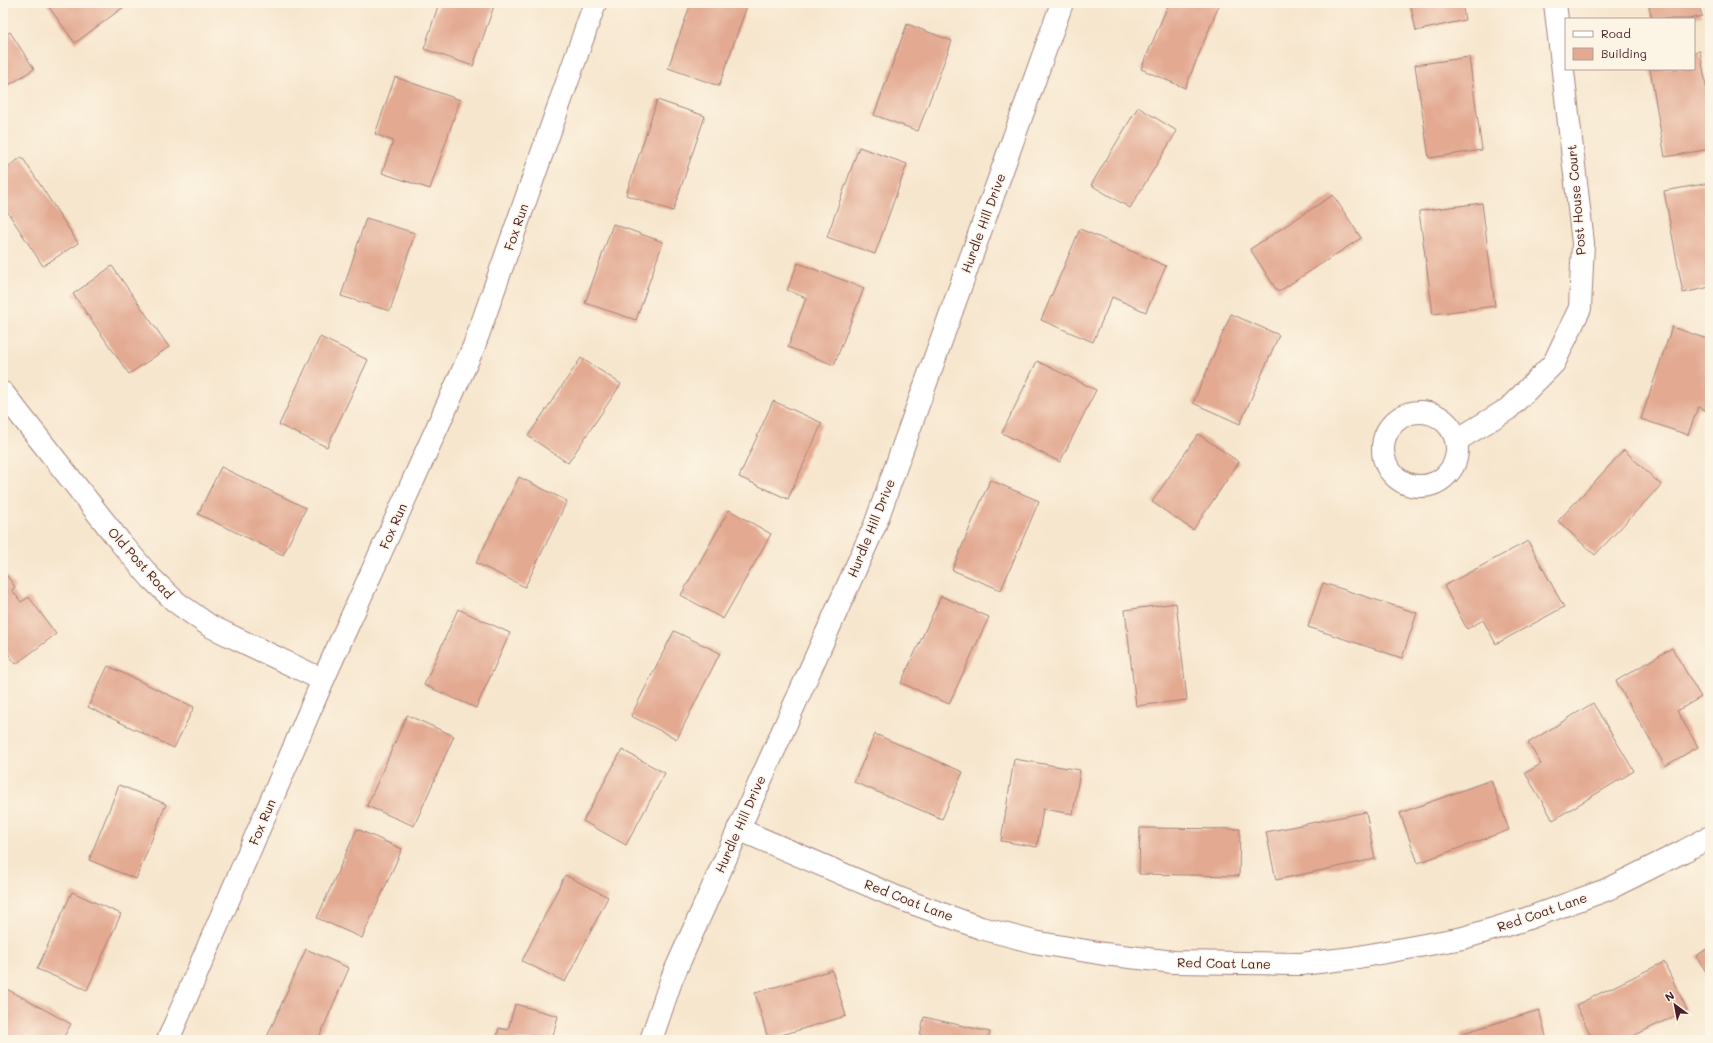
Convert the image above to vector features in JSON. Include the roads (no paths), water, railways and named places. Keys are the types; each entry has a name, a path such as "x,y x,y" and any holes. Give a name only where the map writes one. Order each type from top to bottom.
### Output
{"street":[{"name":"Fox Run","path":"168,1040 323,680 474,346 595,3"},
{"name":"Hurdle Hill Drive","path":"651,1040 672,978 875,525 1062,3"},
{"name":"Post House Court","path":"1457,440 1508,409 1554,363 1580,308 1583,243 1555,3"},
{"name":"Old Post Road","path":"3,393 121,543 151,578 176,602 210,626 323,680"},
{"name":"Red Coat Lane","path":"738,829 901,899 981,928 1034,942 1104,954 1174,962 1301,964 1353,958 1463,938 1523,920 1606,890 1710,837"}]}
